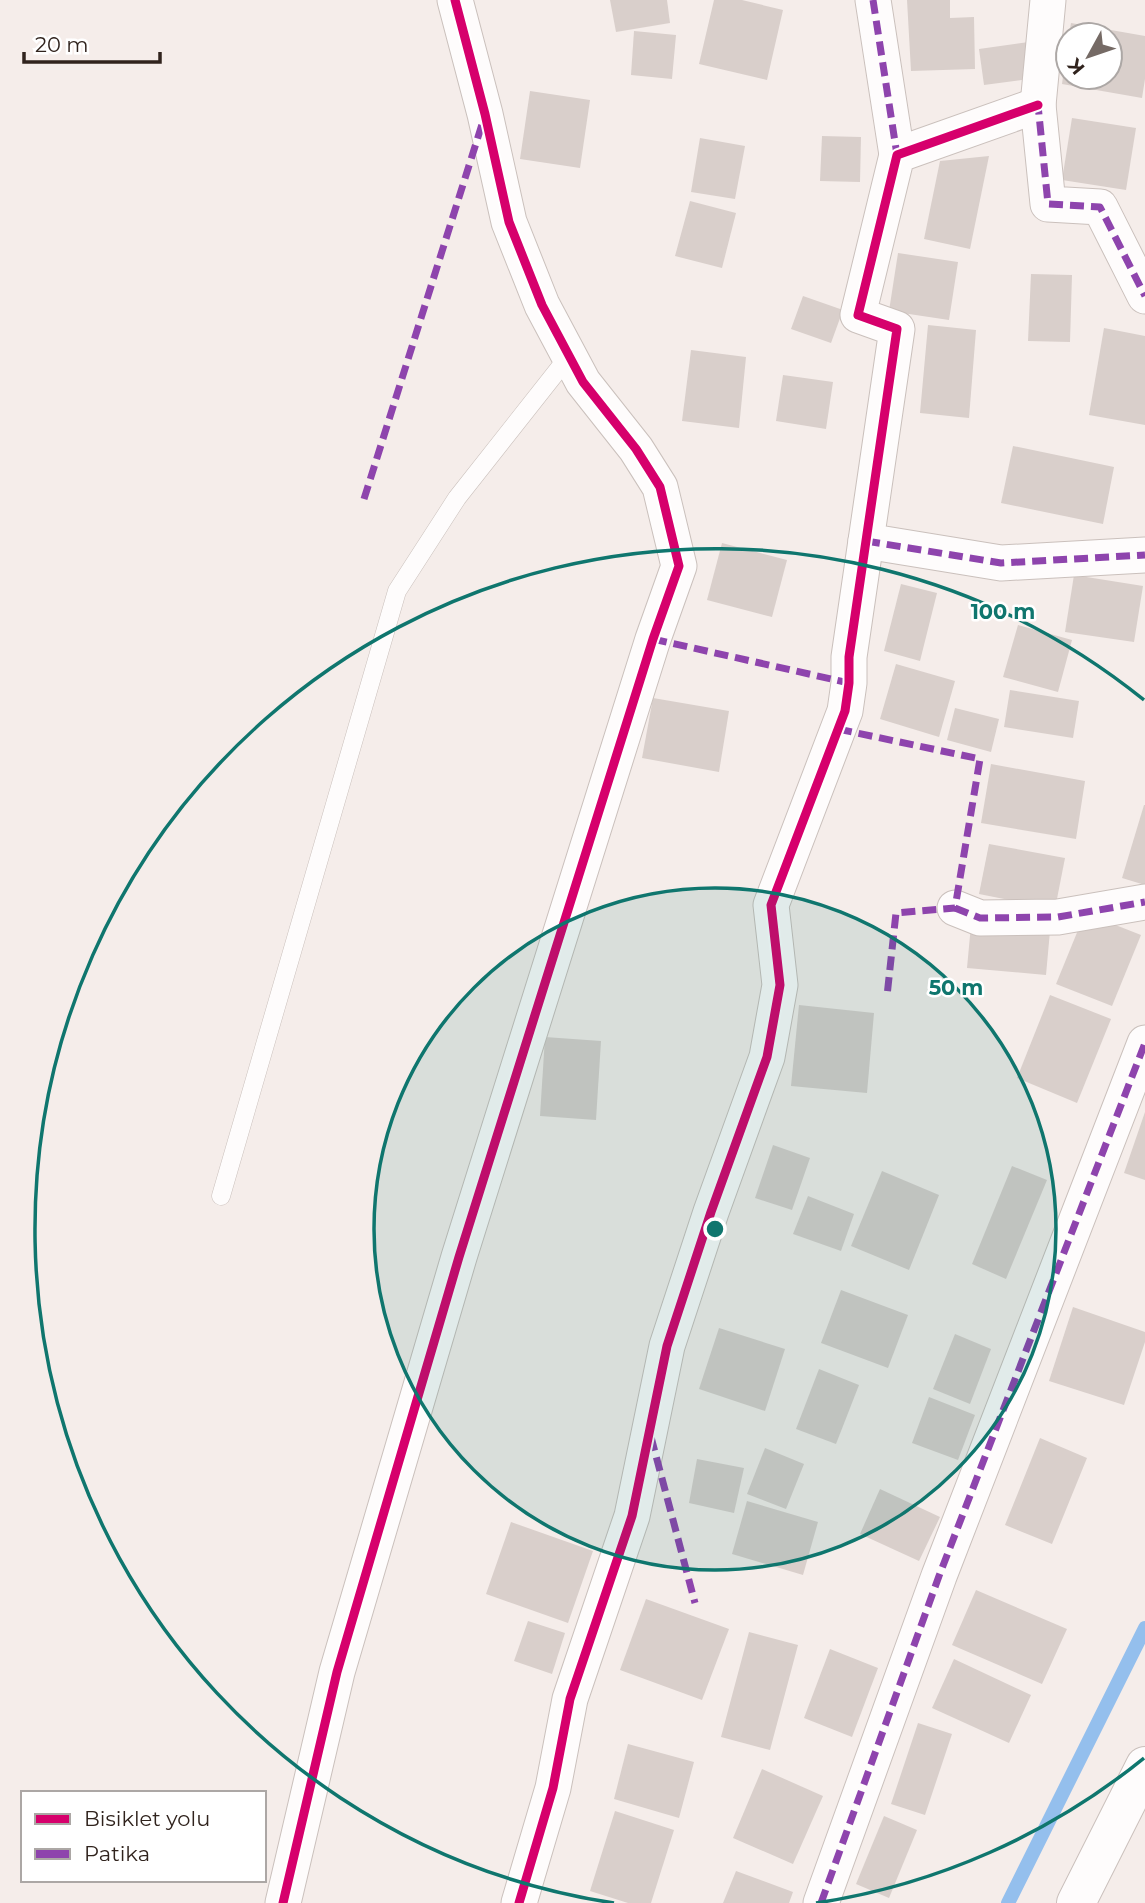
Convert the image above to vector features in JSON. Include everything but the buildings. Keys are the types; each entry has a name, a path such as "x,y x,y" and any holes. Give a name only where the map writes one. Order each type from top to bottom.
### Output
{"street":[{"path":"283,1903 337,1672 455,1270 649,652 679,566 660,487 636,449 583,382 542,305 509,222 485,114 455,0"},
{"path":"519,1903 553,1788 570,1699 632,1516 667,1346 711,1212 767,1057 779,985 771,905 845,711 849,657 897,329 858,315 897,155 873,0"},
{"path":"1048,0 1038,105 1048,204 1100,207 1145,296"},
{"path":"897,155 1038,105"},
{"path":"866,541 1001,563 1145,555"},
{"path":"955,908 980,918 1058,917 1145,902"},
{"path":"821,1903 939,1576 1145,1042"},
{"path":"1076,1903 1145,1766"}],"lane":[{"path":"221,1196 397,591 457,498 569,356"}],"waterway":[{"path":"1008,1903 1145,1628"}],"marked path":[{"path":"873,0 897,155"},
{"path":"1034,107 1038,105 1048,204 1100,207 1145,296"},
{"path":"364,499 484,118"},
{"path":"866,541 1001,563 1145,555"},
{"path":"653,639 849,683"},
{"path":"838,729 980,759 955,908 896,913 887,996"},
{"path":"955,908 980,918 1058,917 1145,902"},
{"path":"821,1903 939,1576 1145,1043"},
{"path":"651,1437 695,1603"}],"cycle path":[{"path":"283,1903 337,1672 459,1257 653,639 679,566 660,487 636,449 583,382 542,305 509,222 485,114 455,0"},
{"path":"519,1903 553,1788 570,1699 632,1516 667,1346 711,1212 767,1057 780,985 771,905 845,711 849,657 897,329 858,315 897,155 1038,105"}]}
